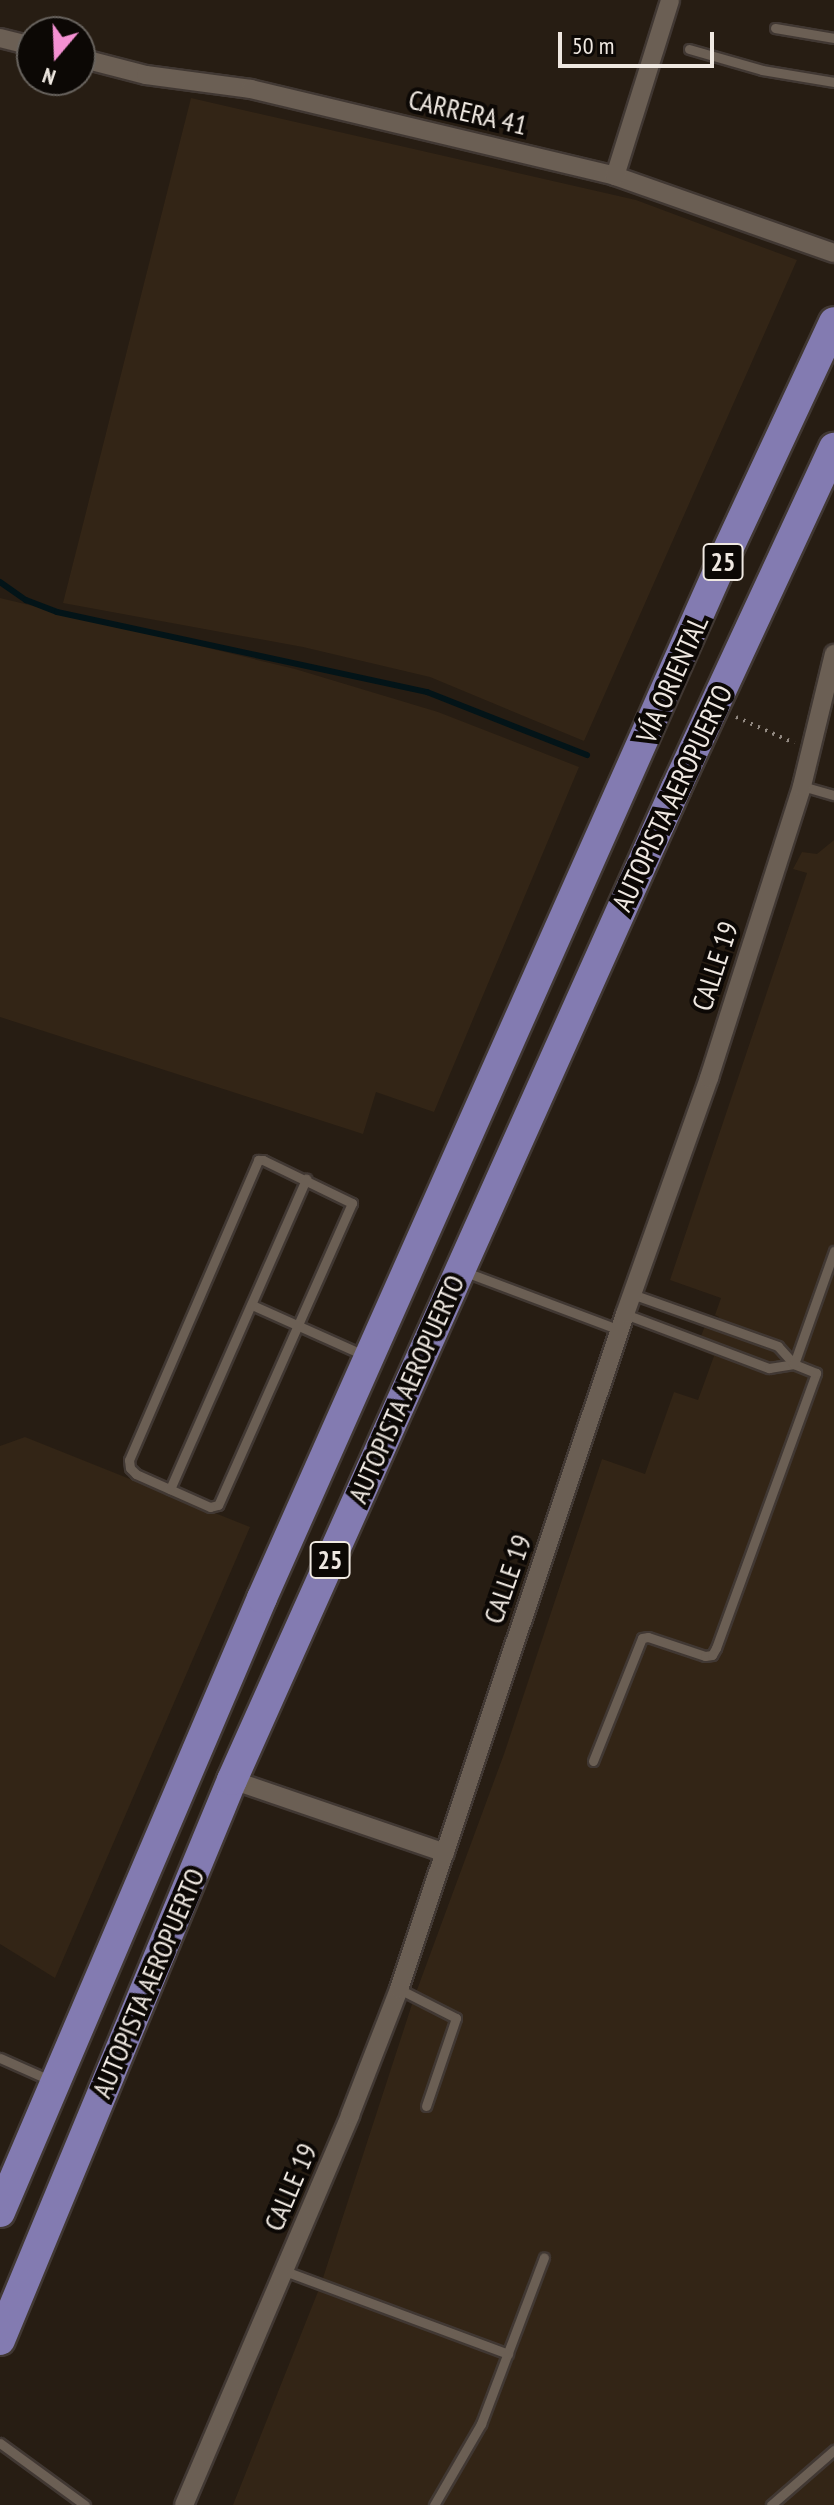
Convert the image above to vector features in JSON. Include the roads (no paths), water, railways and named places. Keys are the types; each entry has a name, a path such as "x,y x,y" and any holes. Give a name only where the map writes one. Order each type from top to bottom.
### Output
{"highway":[{"name":"VÍA ORIENTAL","path":"630,774 724,558 834,322"},
{"name":"AUTOPISTA AEROPUERTO","path":"0,2340 232,1780 459,1269 834,448"},
{"name":"AUTOPISTA AEROPUERTO","path":"0,2212 369,1358 630,774"}],"street":[{"path":"615,176 670,0"},
{"name":"CARRERA 41","path":"96,62 146,75 251,89 615,176 834,253"},
{"name":"CALLE 19","path":"184,2505 285,2271 399,1989 632,1294 709,1078 802,786 834,654"},
{"path":"232,1780 445,1853"}],"lane":[{"path":"775,28 834,38"},
{"path":"689,49 762,70 834,82"},
{"path":"802,786 834,795"},
{"path":"258,1160 306,1179 352,1203 218,1505 210,1507 136,1474 129,1460 258,1160"},
{"path":"170,1489 306,1179"},
{"path":"794,1364 834,1251"},
{"path":"459,1269 769,1368 794,1364"},
{"path":"593,1761 642,1638 648,1637 705,1656 712,1655 816,1373 794,1364 778,1346 632,1294"},
{"path":"252,1305 369,1358"},
{"path":"399,1989 456,2018 426,2106"},
{"path":"0,2058 55,2082"},
{"path":"434,2505 481,2424 544,2257"},
{"path":"285,2271 508,2354"},
{"path":"0,2443 85,2505"},
{"path":"771,2505 834,2450"}],"waterway":[{"path":"0,582 26,600 57,612 427,692 587,755"}]}
